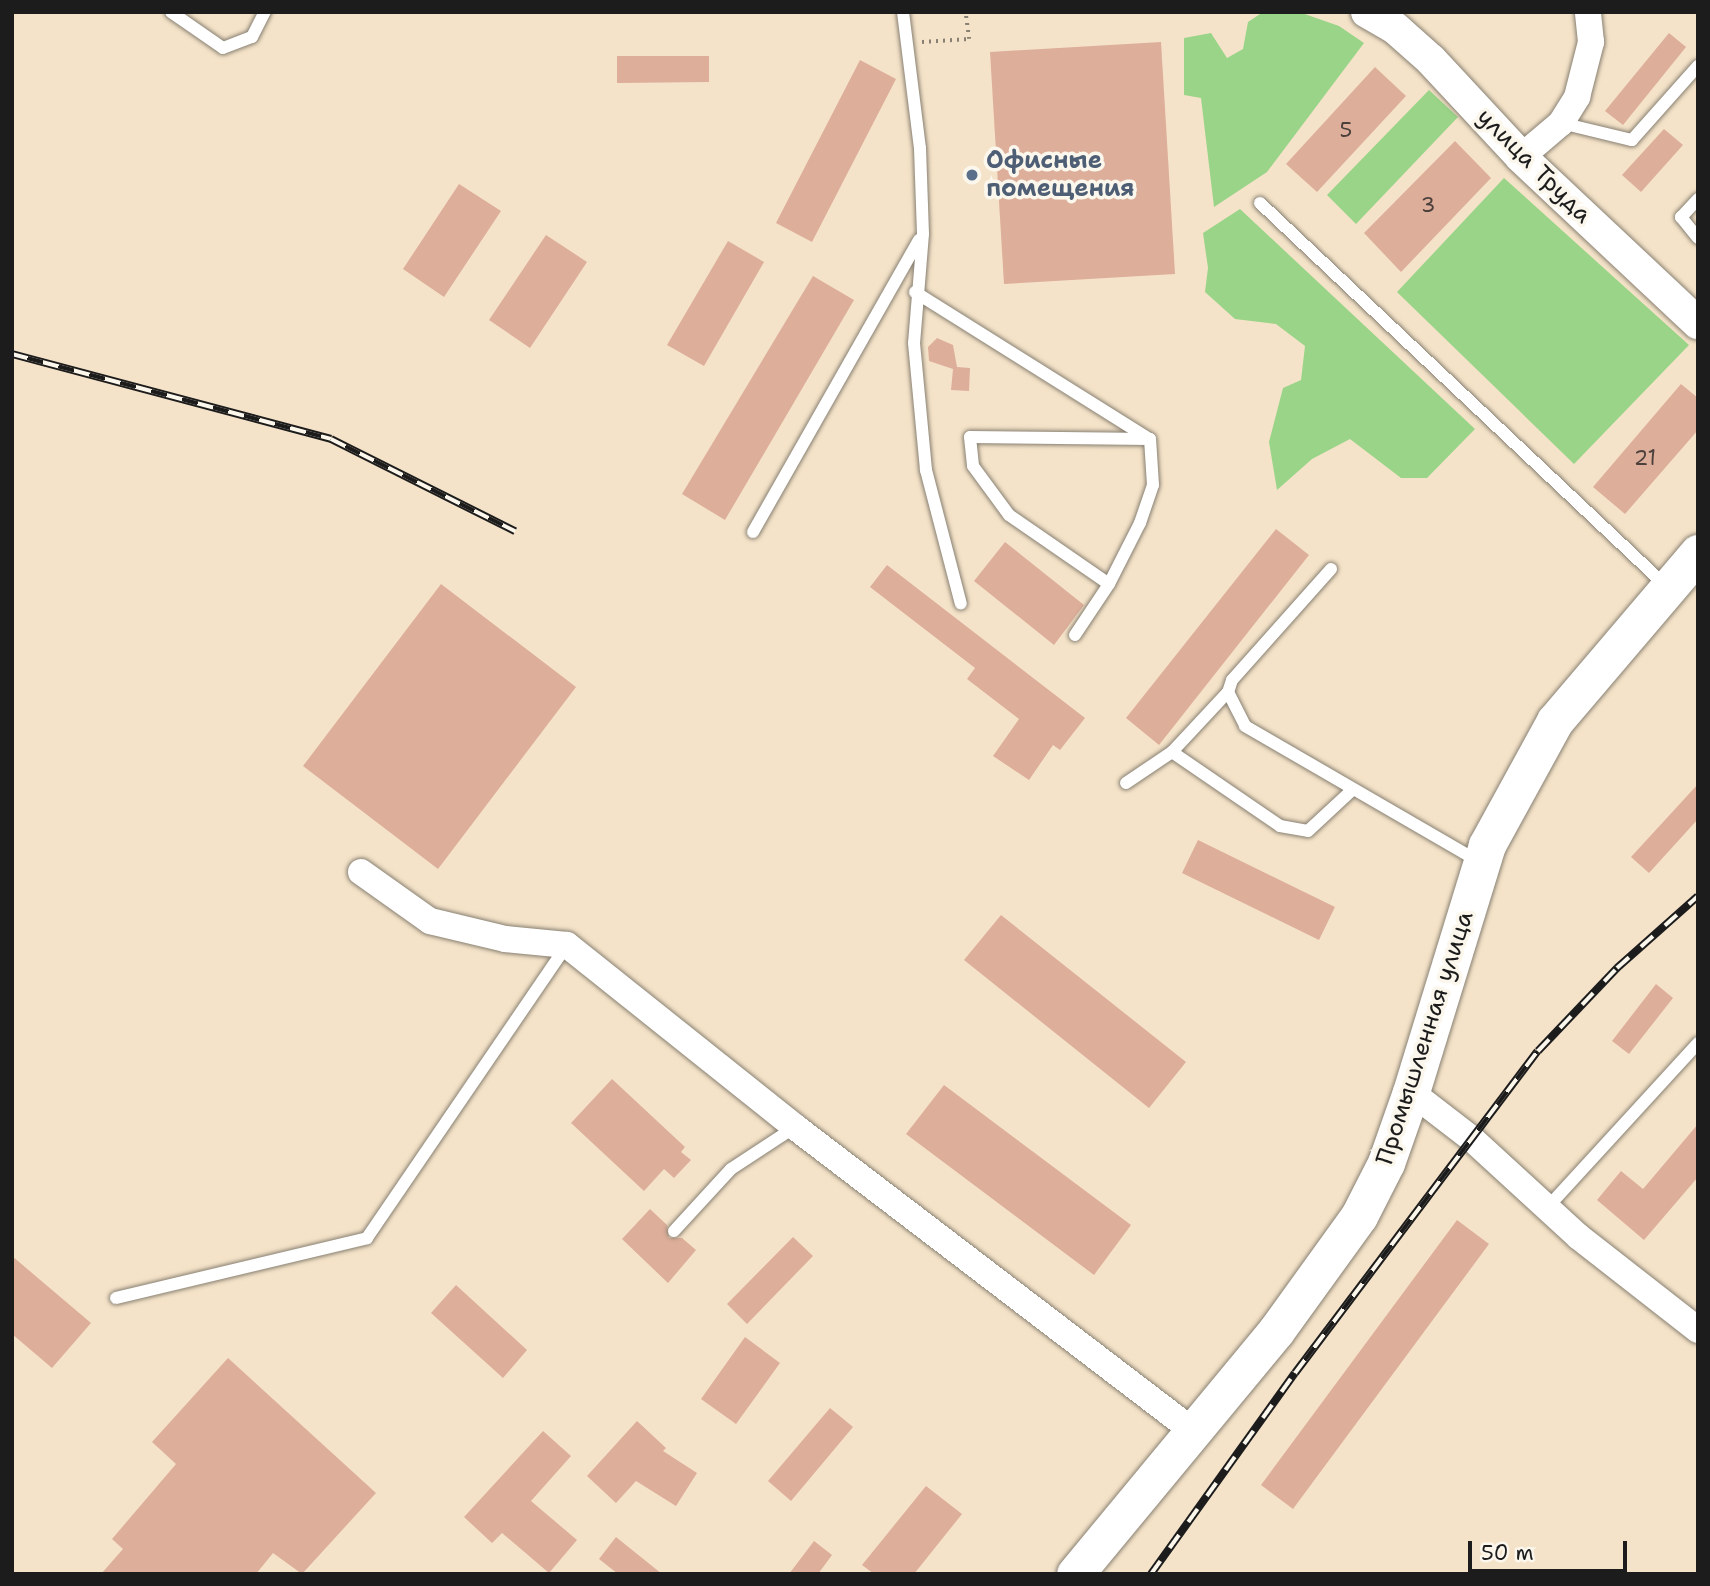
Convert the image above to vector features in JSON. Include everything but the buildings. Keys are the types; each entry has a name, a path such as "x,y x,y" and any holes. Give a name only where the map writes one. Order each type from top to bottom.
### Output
{"main road":[{"name":"Промышленная улица","path":"1075,1574 1330,1261 1386,1163 1411,1092 1481,863 1555,721 1698,553"}],"street":[{"name":"улица Труда","path":"1367,12 1395,28 1431,60 1521,157 1698,323"},
{"path":"1521,157 1561,123 1577,97 1591,41 1588,12"},
{"path":"361,872 430,921 505,939 567,944 795,1127 1193,1431"},
{"path":"1411,1092 1472,1139 1547,1208 1698,1330"}],"lane":[{"path":"171,12 223,48 251,37 265,12"},
{"path":"903,12 920,148 923,233 915,292 914,343 926,470 961,604"},
{"path":"1561,123 1632,140 1698,66"},
{"path":"1698,199 1681,217 1698,238"},
{"path":"1260,203 1670,589"},
{"path":"753,532 923,233"},
{"path":"915,292 1150,439"},
{"path":"1109,584 1009,515 973,466 970,437 1150,439"},
{"path":"1075,635 1109,584 1153,485 1150,439"},
{"path":"1126,783 1172,752 1228,692 1232,680 1331,569"},
{"path":"1228,692 1245,726 1351,791 1481,863"},
{"path":"1172,752 1280,826 1308,831 1351,791"},
{"path":"116,1298 367,1238 567,944"},
{"path":"1547,1208 1698,1043"},
{"path":"674,1231 731,1169 795,1127"}],"path":[{"path":"965,12 968,33"}],"green space":[{"path":"1263,12 1299,12 1339,26 1364,43 1267,172 1214,207 1201,98 1184,95 1184,38 1211,33 1227,58 1243,49 1248,22"},
{"path":"1429,90 1458,117 1356,224 1327,195"},
{"path":"1504,178 1689,345 1574,464 1397,292"},
{"path":"1240,209 1475,429 1427,478 1401,478 1350,439 1312,459 1277,490 1269,442 1283,388 1301,380 1305,346 1276,324 1235,319 1205,292 1208,268 1203,233"}],"railway":[{"path":"12,354 331,439 515,531"},
{"path":"1151,1574 1295,1373 1538,1051 1617,968 1698,896"}],"place":[{"name":"Офисные помещения","path":"972,175"}]}
